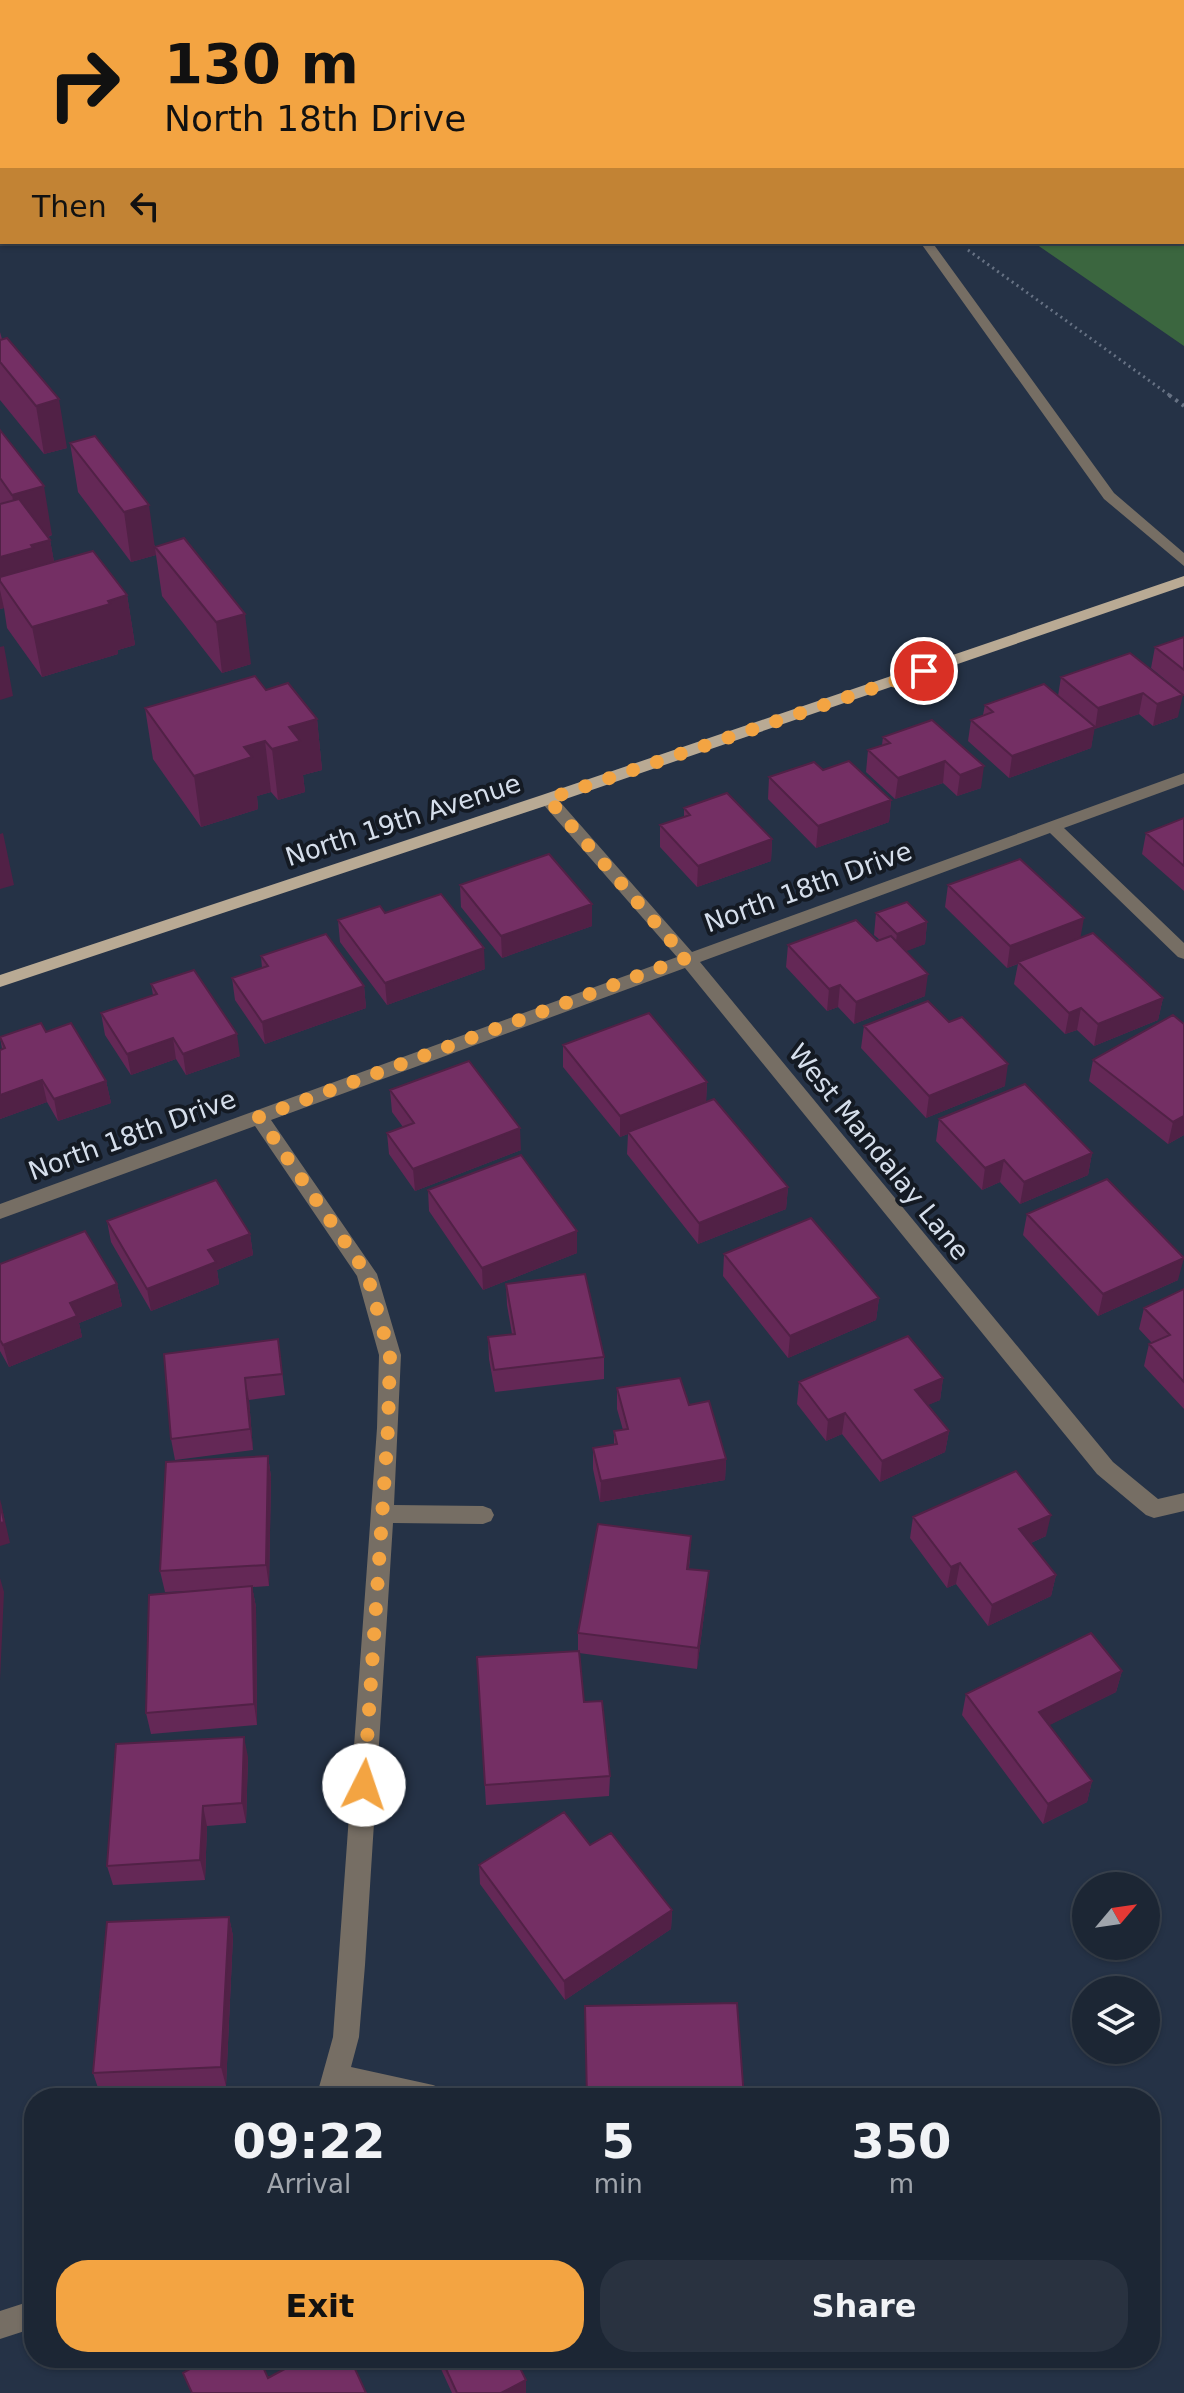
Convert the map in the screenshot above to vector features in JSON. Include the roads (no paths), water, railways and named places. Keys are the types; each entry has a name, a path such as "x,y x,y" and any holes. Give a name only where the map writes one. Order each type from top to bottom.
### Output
{"main road":[{"name":"North 19th Avenue","path":"0,981 548,799 1184,581"}],"street":[{"path":"927,244 1109,496 1184,561"},
{"name":"North 18th Drive","path":"0,1212 1184,778"},
{"name":"West Mandalay Lane","path":"548,799 686,958 1105,1468 1154,1509 1184,1502"},
{"path":"1052,826 1184,953"},
{"path":"259,1117 367,1274 390,1355 352,1965 346,2037 333,2088"},
{"path":"382,1514 483,1515"},
{"path":"0,2325 24,2317"}]}
